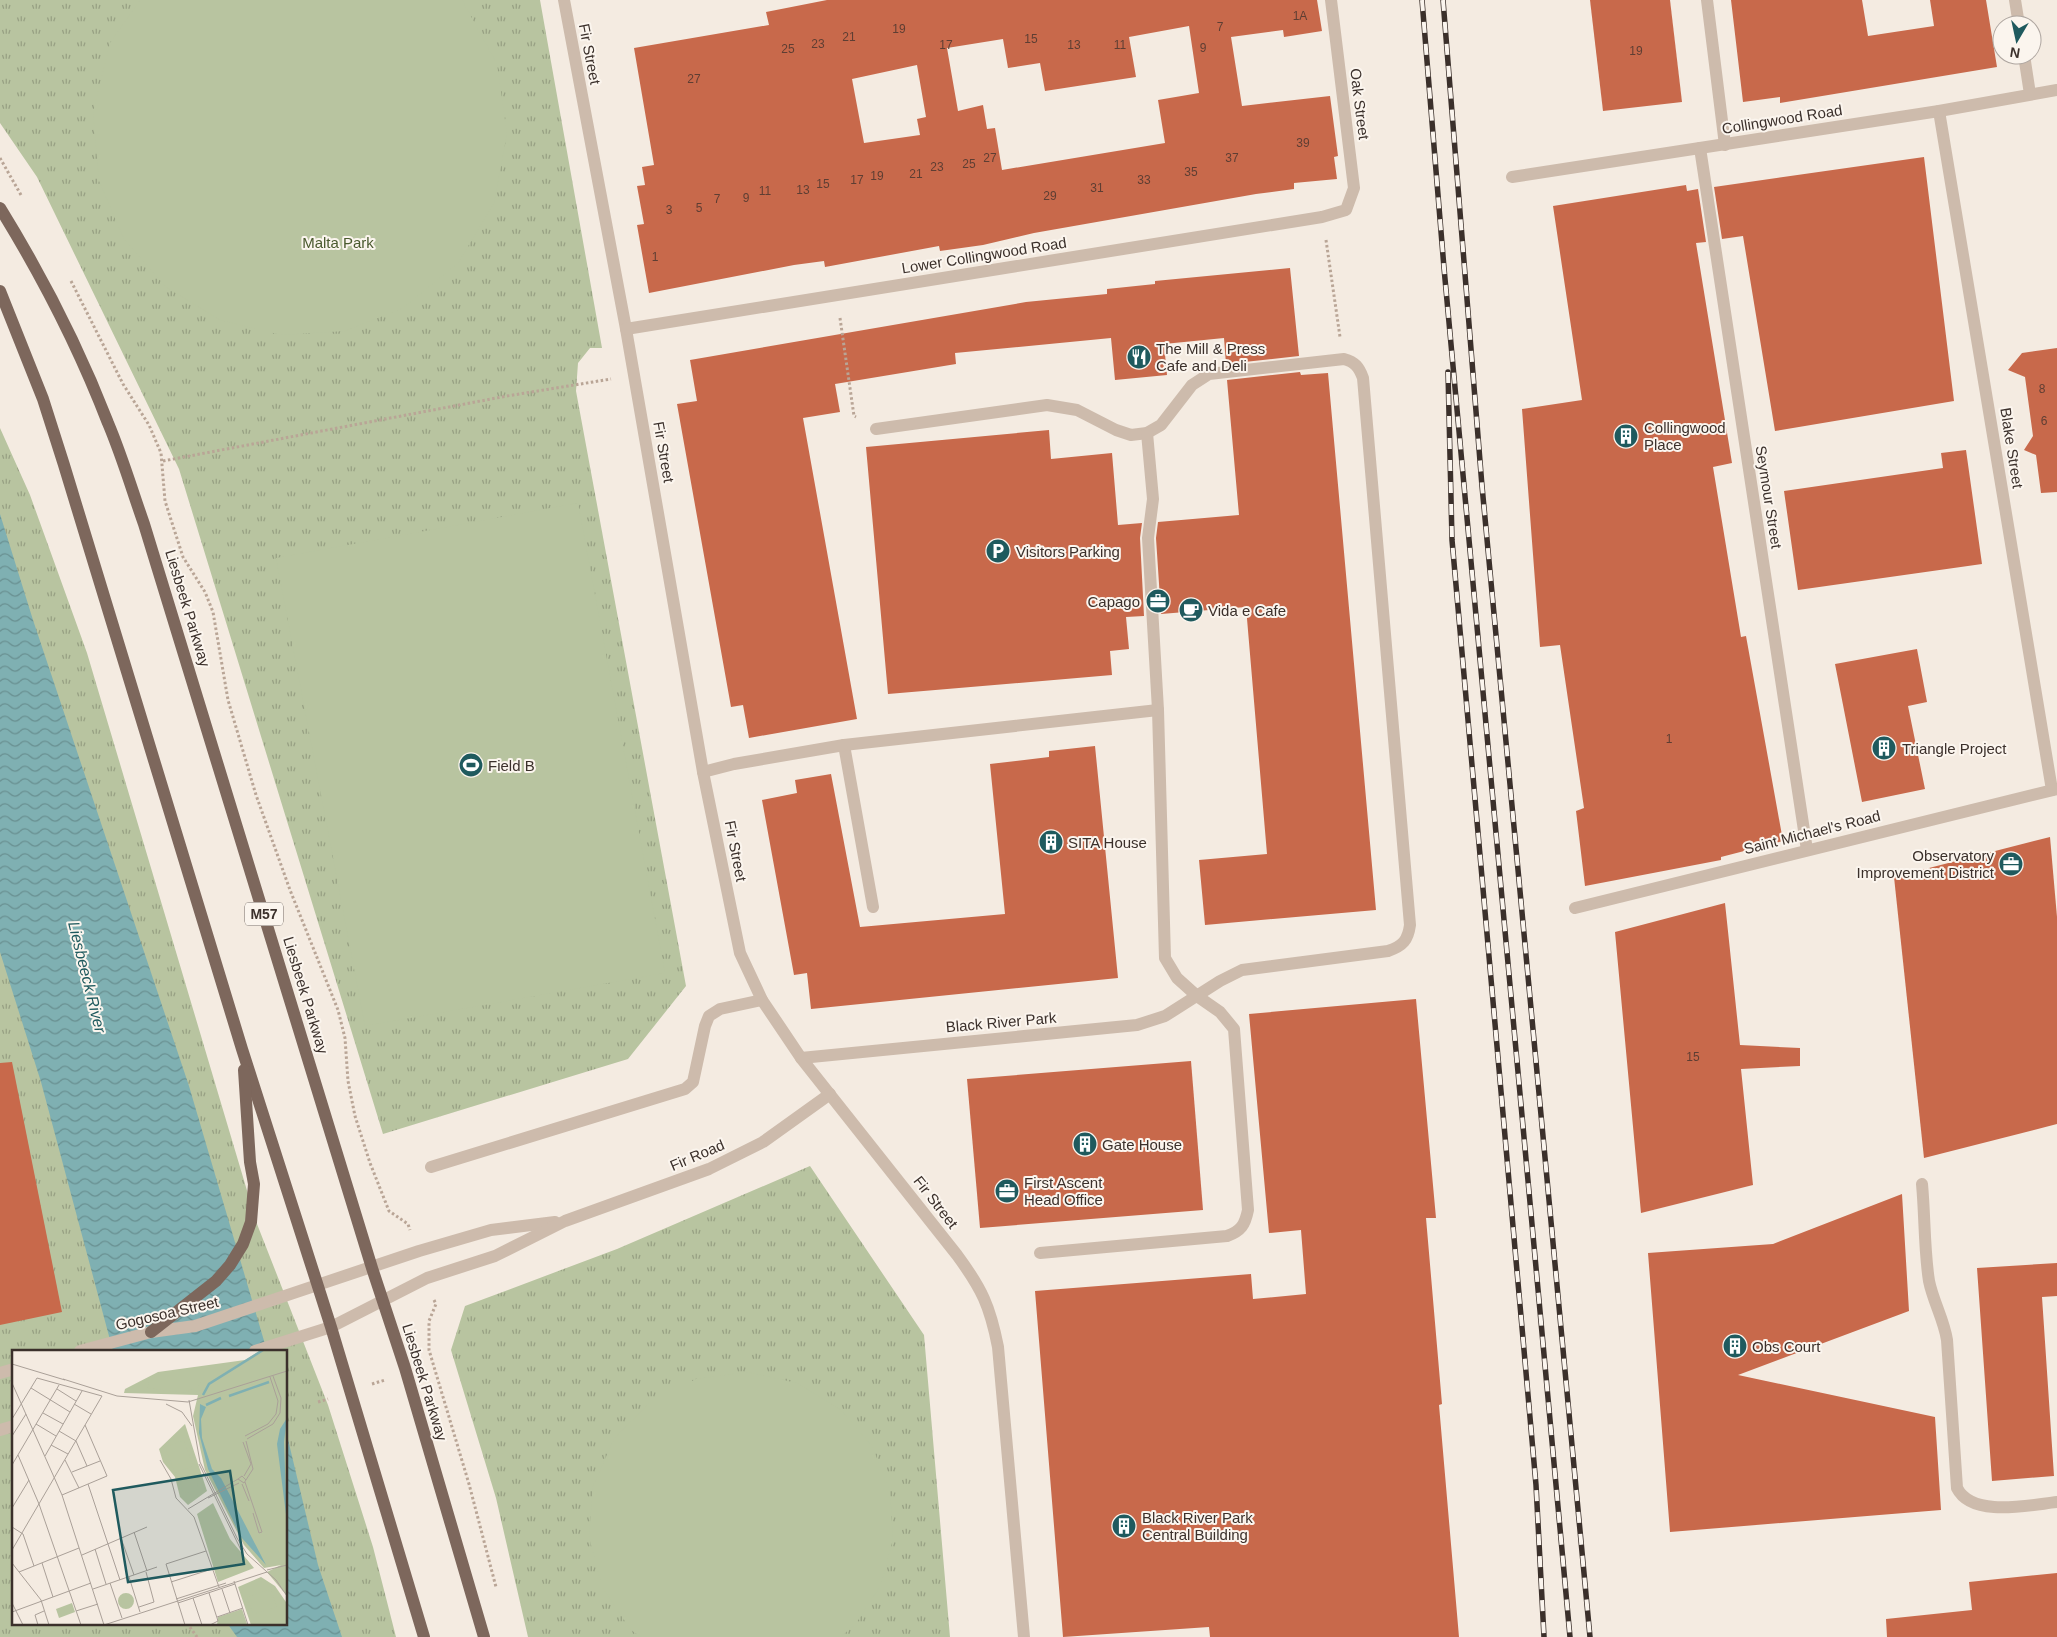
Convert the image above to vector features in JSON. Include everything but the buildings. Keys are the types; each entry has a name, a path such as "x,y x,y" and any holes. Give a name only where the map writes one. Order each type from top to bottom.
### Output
{"main road":[{"name":"Liesbeek Parkway","path":"0,208 64,322 109,423 131,487 162,579 372,1268 406,1373 484,1637"},
{"path":"0,291 43,399 64,464 242,1049 331,1327 424,1637"},
{"path":"151,1332 216,1281 230,1265 243,1244 251,1222 254,1184 250,1162 242,1049"}],"street":[{"name":"Fir Street","path":"566,0 626,329 703,772 740,953 762,1000 801,1058 967,1269 977,1283 992,1315 998,1347 1024,1637"},
{"name":"Oak Street","path":"1331,0 1354,188 1346,210"},
{"path":"1707,0 1725,144"},
{"path":"2015,0 2017,15"},
{"path":"2026,65 2030,94"},
{"name":"Collingwood Road","path":"1512,177 1939,111 2057,90"},
{"name":"Blake Street","path":"1939,111 2054,789"},
{"name":"Seymour Street","path":"1700,148 1806,850"},
{"name":"Lower Collingwood Road","path":"626,329 1322,217 1346,210"},
{"path":"876,429 1047,406 1076,410 1116,430 1131,435 1147,433 1161,424 1192,385 1209,374 1344,359"},
{"name":"Black River Park","path":"801,1058 1138,1026 1164,1016 1220,981 1242,970 1388,951 1400,947 1408,938 1409,916 1363,378 1360,368 1352,361 1344,359"},
{"path":"1040,1253 1227,1236 1238,1232 1246,1222 1248,1210 1234,1029 1220,1012 1197,996 1177,978 1165,958 1158,710 1148,538 1153,499 1147,433"},
{"path":"703,772 734,764 844,745 1158,710"},
{"path":"844,745 873,906"},
{"name":"Saint Michael's Road","path":"1575,908 2054,789"},
{"path":"431,1167 685,1090 693,1082 705,1026 710,1016 720,1009 762,1000"},
{"name":"Fir Road","path":"331,1327 428,1278 495,1256 565,1221 683,1180 718,1165 763,1142 830,1094"},
{"path":"1922,1184 1929,1278 1933,1298 1944,1325 1947,1340 1957,1488 1961,1496 1975,1505 2004,1507 2057,1502"},
{"name":"Fir Road","path":"318,1286 419,1251 491,1230 565,1221"},
{"name":"Gogosoa Street","path":"84,1350 151,1332 194,1326 318,1286"},
{"path":"258,1350 331,1327"}],"path":[{"path":"1330,267 1344,359"},
{"path":"836,296 854,416 876,429"},
{"path":"408,1224 389,1210 370,1163 355,1116 348,1081 345,1038 338,1010 290,890 256,795 228,700 212,612 204,592 183,557 170,518 166,501 163,461 506,396 634,375"},
{"path":"436,1304 429,1321 429,1350 469,1484 496,1589"},
{"path":"318,1402 406,1373 434,1366"},
{"path":"188,1624 198,1637"}],"green space":[{"name":"Malta Park","path":"0,0 540,0 602,348 590,348 578,363 576,391 686,986 628,1059 383,1134 179,469 37,177 0,123"},
{"path":"140,0 462,0 497,64 507,134 494,203 458,263 403,308 345,331 281,335 220,320 166,287 124,239 99,181 93,112 110,43"},
{"path":"0,428 30,495 87,653 257,1224 328,1405 373,1547 396,1637 0,1637"},
{"name":"Field B","path":"578,503 665,973 365,1026 276,558"},
{"path":"810,1166 924,1335 950,1637 528,1637 496,1498 451,1350 465,1306 617,1249"},
{"path":"747,1372 797,1383 841,1410 872,1446 890,1491 893,1539 881,1585 855,1625 840,1637 641,1637 631,1630 602,1587 589,1537 593,1486 614,1439 650,1402 696,1379"}],"water":[{"name":"Liesbeeck River","path":"0,514 33,620 189,1086 267,1350 113,1350 41,1082 0,952"},
{"path":"288,1439 318,1565 342,1637 237,1637 228,1624 288,1624"}],"railway":[{"path":"1422,0 1444,268 1570,1637"},
{"path":"1443,0 1482,486 1590,1637"},
{"path":"1448,372 1452,540 1536,1485 1544,1637"}],"place":[{"name":"The Mill & Press Cafe and Deli","path":"1139,357"},
{"name":"Collingwood Place","path":"1626,436"},
{"name":"Visitors Parking","path":"998,551"},
{"name":"Capago","path":"1158,601"},
{"name":"Vida e Cafe","path":"1191,610"},
{"name":"Triangle Project","path":"1884,748"},
{"name":"Field B","path":"471,765"},
{"name":"SITA House","path":"1051,842"},
{"name":"Observatory Improvement District","path":"2011,864"},
{"name":"Gate House","path":"1085,1144"},
{"name":"First Ascent Head Office","path":"1007,1191"},
{"name":"Obs Court","path":"1735,1346"},
{"name":"Black River Park Central Building","path":"1124,1526"}]}
